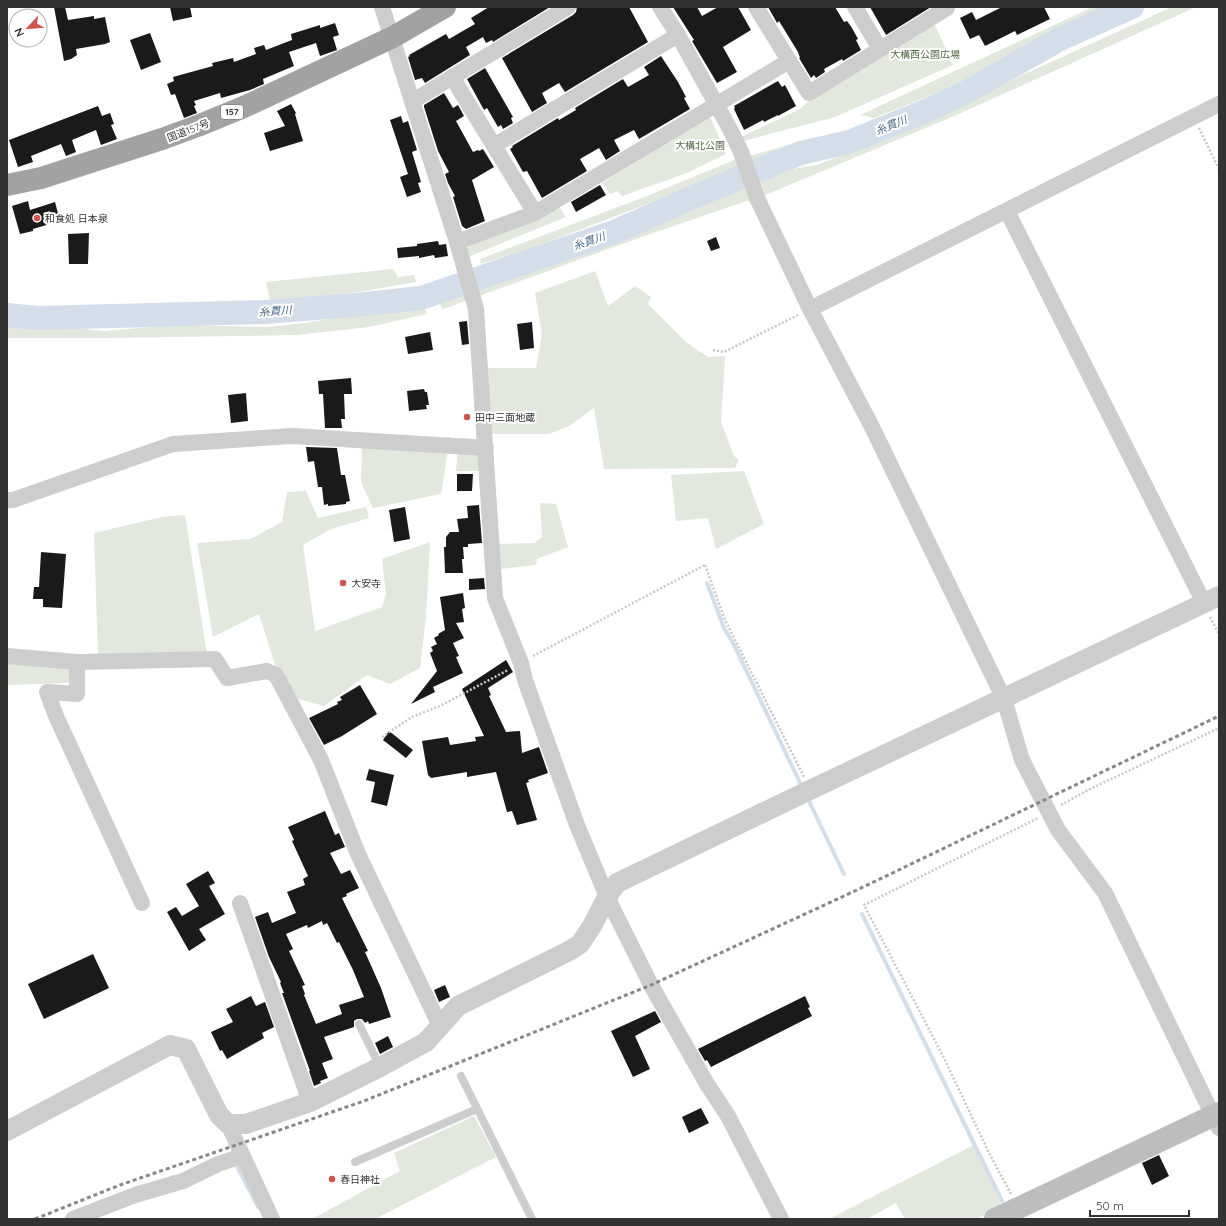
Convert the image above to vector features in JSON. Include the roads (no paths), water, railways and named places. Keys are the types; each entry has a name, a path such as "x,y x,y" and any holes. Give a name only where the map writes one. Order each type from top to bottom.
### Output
{"highway":[{"name":"国道157号","path":"7,185 41,178 200,126 253,103 392,37 445,7"}],"main road":[{"path":"1008,1215 1217,1119"}],"street":[{"path":"382,7 457,242 476,309 495,598 521,663 525,680 577,826 607,897 651,986 728,1116 781,1219"},
{"path":"413,101 568,7"},
{"path":"660,7 678,35 731,131 741,152 758,198 810,309 874,432 1004,699 1022,760 1048,813 1058,830 1105,893 1217,1119"},
{"path":"756,7 809,93 947,8 946,7"},
{"path":"855,7 880,48"},
{"path":"495,146 678,35"},
{"path":"457,242 536,213 789,61"},
{"path":"452,77 536,213"},
{"path":"810,309 1219,104"},
{"path":"228,1124 246,1124 310,1102 426,1042 458,1006 569,951 580,944 592,926 607,897 617,883 1211,600 1007,211"},
{"path":"7,500 13,500 173,444 292,436 486,448"},
{"path":"7,656 77,662 215,659 228,678 267,671 276,675 322,760 358,854 440,1026"},
{"path":"77,662 77,694 47,692 56,716 142,903"},
{"path":"240,903 310,1102"},
{"path":"7,1131 170,1045 186,1049 219,1115 228,1124 272,1219"},
{"path":"73,1219 135,1195 183,1181 218,1164 242,1156"}],"lane":[{"path":"359,1024 380,1067"},
{"path":"461,1076 532,1219"},
{"path":"355,1162 477,1109"}],"waterway":[{"name":"糸貫川","path":"7,315 38,318 265,312 421,298 614,232 705,192 801,153 849,142 928,110 968,91 1060,39 1132,7"},
{"path":"707,583 724,628 734,645 802,787"},
{"path":"807,797 844,874"},
{"path":"862,914 1002,1201"},
{"path":"237,1166 258,1207"}],"railway":[{"path":"35,1219 120,1185 364,1101 651,985 857,890 1219,716"}],"place":[{"name":"和食処 日本泉","path":"37,218"},
{"name":"田中三面地蔵","path":"467,417"},
{"name":"大安寺","path":"343,583"},
{"name":"春日神社","path":"332,1179"}],"park label":[{"name":"大構西公園広場","path":"925,54"},
{"name":"大構北公園","path":"700,145"}]}
